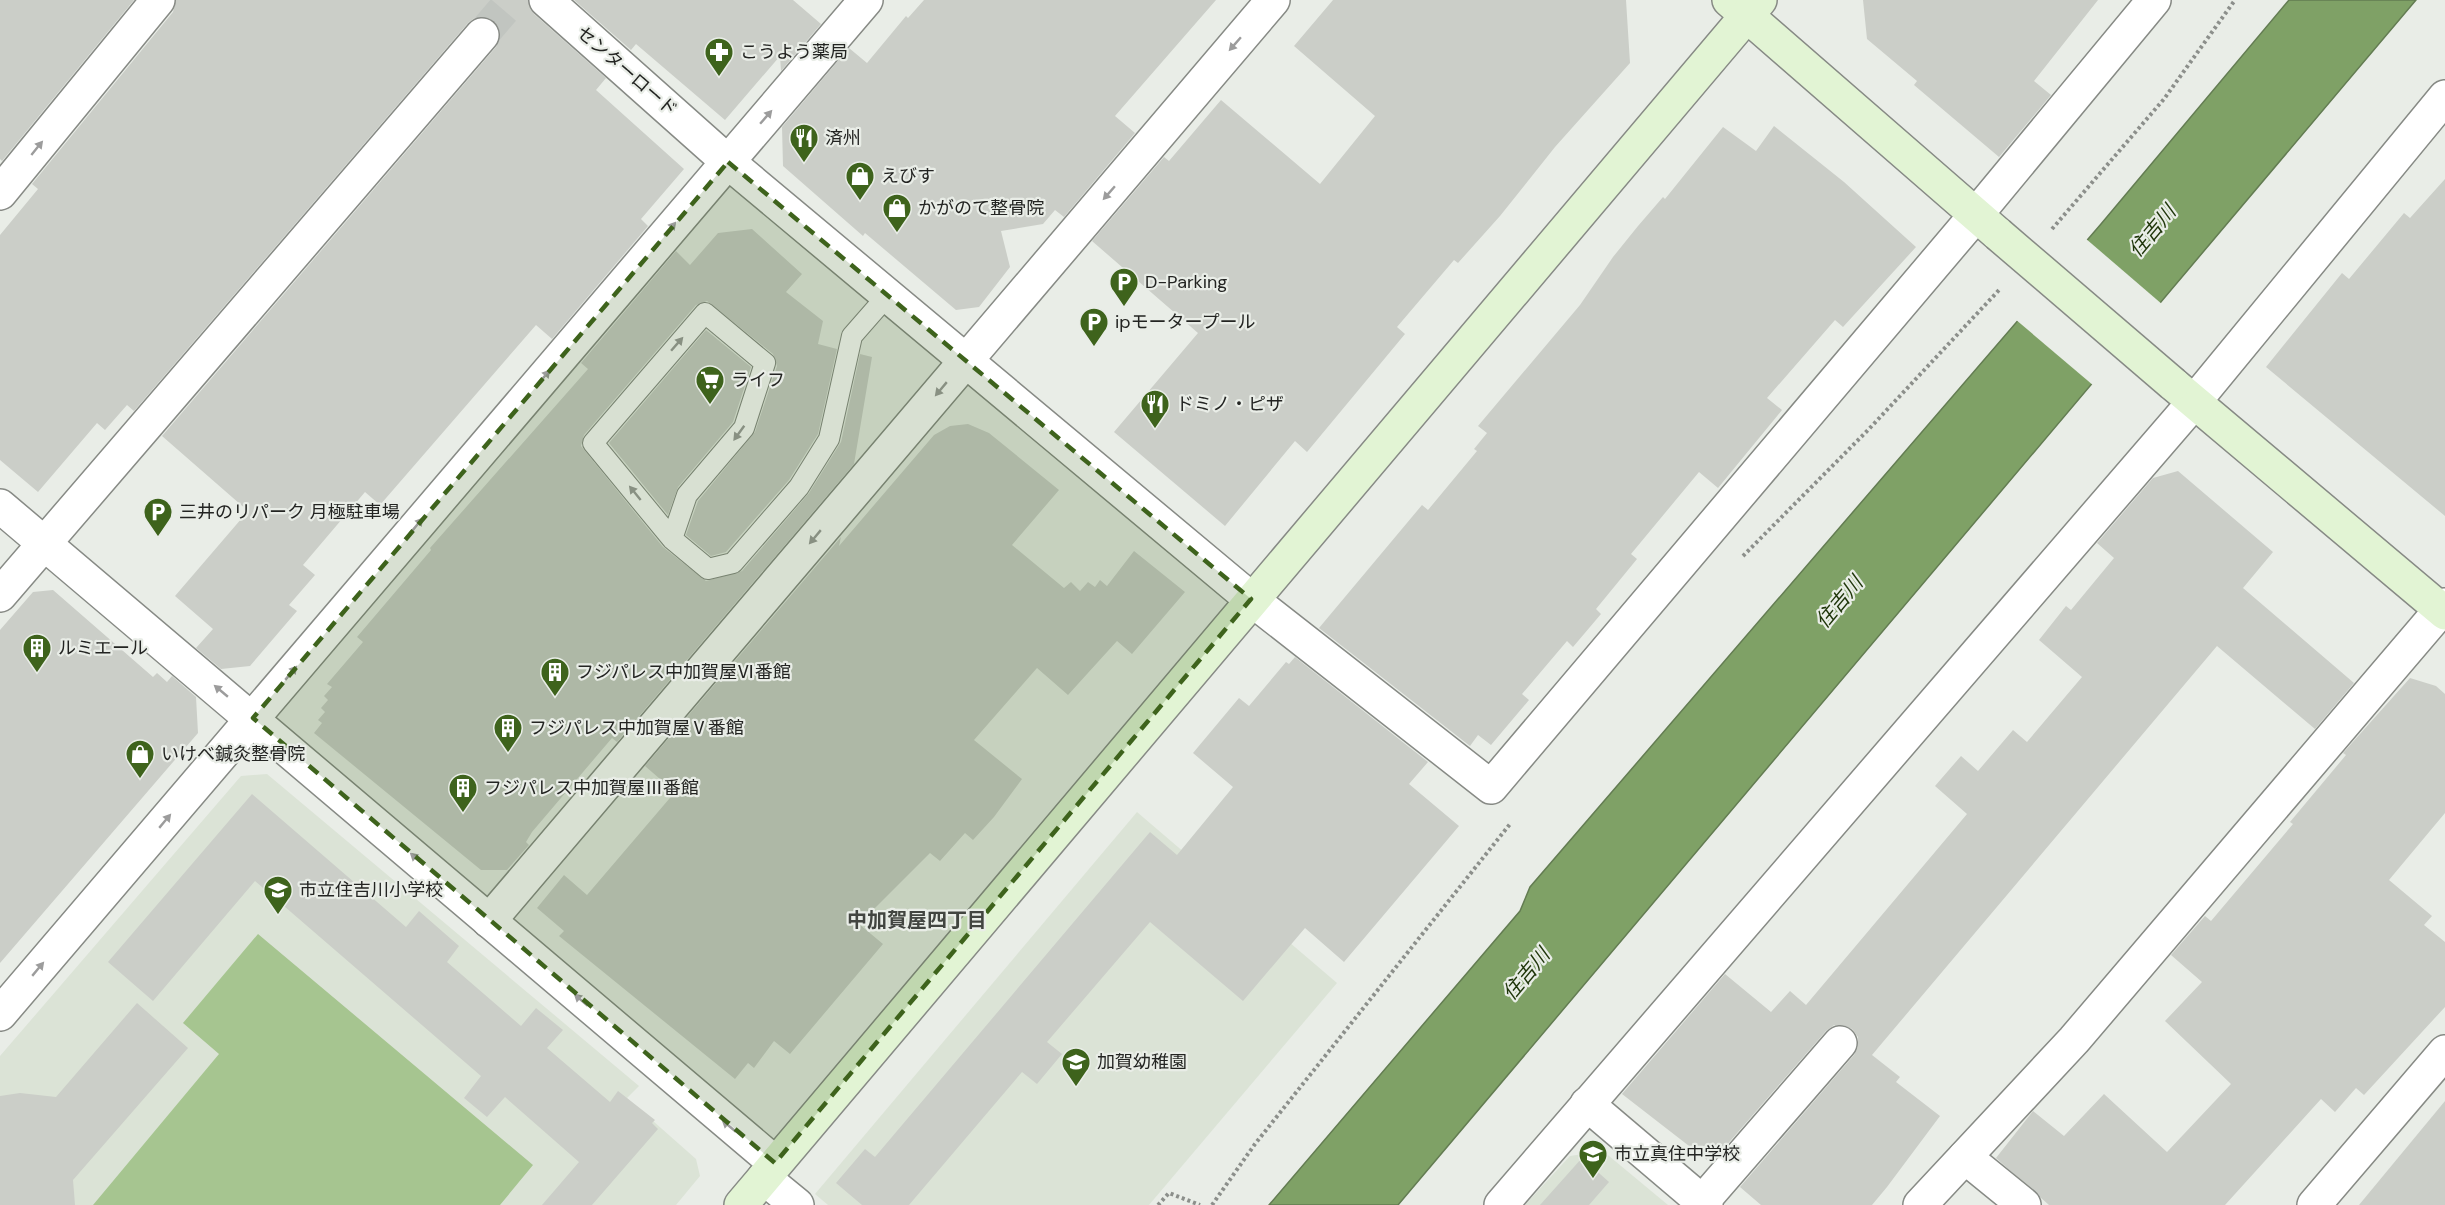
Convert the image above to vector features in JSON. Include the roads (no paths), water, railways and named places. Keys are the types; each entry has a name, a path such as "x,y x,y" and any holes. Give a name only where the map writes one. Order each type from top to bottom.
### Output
{"street":[{"path":"3,183 158,0"},
{"name":"センターロード","path":"546,0 717,151 887,296 1251,599 1491,787 1986,225"},
{"path":"0,1014 253,718 717,151 866,0"},
{"path":"489,921 1274,0"},
{"path":"1986,225 2154,0"},
{"path":"741,1205 1251,599 1745,5 1986,225 2183,393 2444,610 2074,1040 1920,1205"},
{"path":"0,595 482,34"},
{"path":"1501,1205 2183,393 2445,97"},
{"path":"0,506 253,718 489,921 769,1170 797,1205"},
{"path":"1587,1104 1704,1203 1840,1043"},
{"path":"2314,1205 2445,1052"},
{"path":"1965,1157 2024,1205"}],"lane":[{"path":"672,539 687,495 744,428 765,363 705,313 593,443 672,539 708,569 733,563 799,487 829,438 852,336 887,296"}],"water":[{"name":"住吉川","path":"2289,0 2416,0 1398,1205 1269,1205 1520,911 1530,887 2101,224"}],"tunnel":[{"path":"482,35 512,0"}],"place":[{"name":"こうよう薬局","path":"719,78"},
{"name":"済州","path":"804,164"},
{"name":"えびす","path":"860,202"},
{"name":"かがのて整骨院","path":"897,234"},
{"name":"D-Parking","path":"1124,308"},
{"name":"ipモータープール","path":"1094,348"},
{"name":"ライフ","path":"710,406"},
{"name":"ドミノ・ピザ","path":"1155,430"},
{"name":"三井のリパーク 月極駐車場","path":"158,538"},
{"name":"ルミエール","path":"37,674"},
{"name":"フジパレス中加賀屋Ⅵ番館","path":"555,698"},
{"name":"フジパレス中加賀屋Ⅴ番館","path":"508,754"},
{"name":"いけべ鍼灸整骨院","path":"140,780"},
{"name":"フジパレス中加賀屋Ⅲ番館","path":"463,814"},
{"name":"市立住吉川小学校","path":"278,916"},
{"name":"加賀幼稚園","path":"1076,1088"},
{"name":"市立真住中学校","path":"1593,1180"}],"district":[{"name":"中加賀屋四丁目","path":"917,920"}]}
